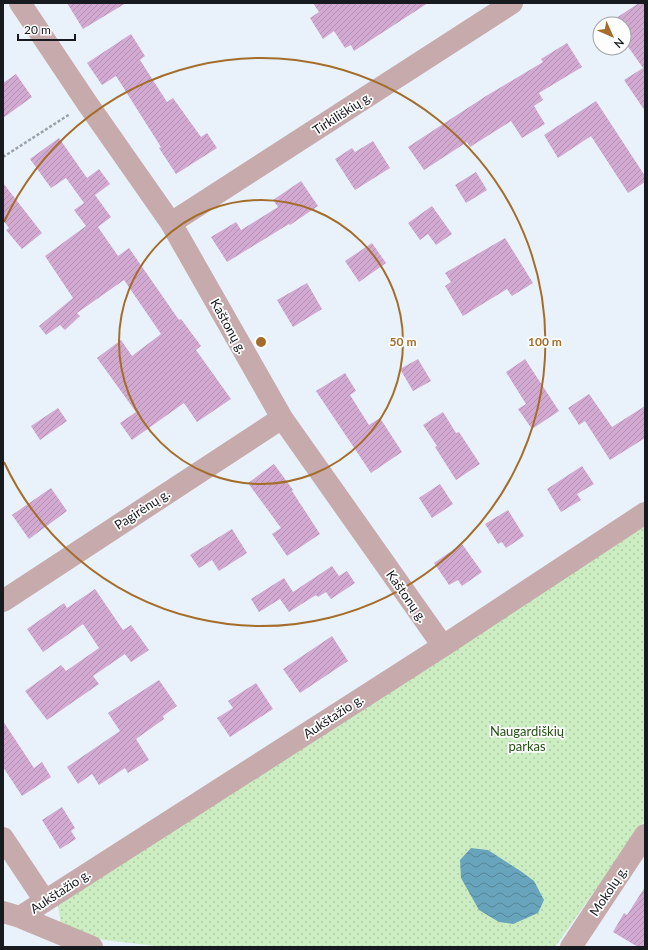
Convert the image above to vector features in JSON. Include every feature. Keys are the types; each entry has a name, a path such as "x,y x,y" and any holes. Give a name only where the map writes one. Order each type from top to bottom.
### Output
{"street":[{"name":"Kaštonų g.","path":"20,3 87,103 171,223 282,418 442,646"},
{"name":"Tirkiliškių g.","path":"171,223 512,3"},
{"name":"Pagirėnų g.","path":"3,601 282,418"},
{"name":"Aukštažio g.","path":"11,915 45,901 442,646 645,513"},
{"name":"Mokolų g.","path":"571,947 645,836"},
{"path":"3,838 45,901"},
{"path":"11,915 92,947"}],"path":[{"path":"3,157 87,103"}],"green space":[{"name":"Naugardiškių parkas","path":"645,522 645,820 555,947 165,947 104,940 77,934 61,924 58,906 69,891","holes":["471,848 488,850 512,867"]}],"water":[{"path":"471,848 488,850 534,881 544,900 538,913 513,924 499,922 479,910 461,878 460,860"}],"building":[{"path":"67,3 126,3 83,29"},
{"path":"313,3 428,3 354,51 351,45 345,48 334,31 323,39 310,18 319,12"},
{"path":"639,3 645,3 645,111 624,80 643,68 632,52 632,16 619,16"},
{"path":"131,34 145,56 140,60 167,102 173,98 201,137 207,133 217,148 176,174 159,148 161,147 116,76 102,85 87,63"},
{"path":"567,43 582,67 539,93 543,100 534,106 545,124 522,138 511,121 470,147 467,142 424,170 408,147 486,96 543,62 541,59"},
{"path":"16,74 32,97 3,118 3,83"},
{"path":"596,101 645,176 645,182 628,193 591,136 558,158 544,135"},
{"path":"59,138 87,178 99,169 110,184 95,195 111,217 98,227 118,256 129,248 179,320 181,319 201,346 196,350 231,399 197,422 184,403 132,440 120,423 136,412 97,358 121,340 132,356 161,334 124,280 77,313 80,316 65,330 60,325 46,335 39,326 73,298 45,256 86,226 74,210 84,203 66,178 51,188 30,159"},
{"path":"373,141 390,168 355,190 335,159 352,148 355,152"},
{"path":"476,172 487,190 466,203 455,185"},
{"path":"301,181 318,206 290,225 289,224 227,262 211,237 236,222 241,230 278,207 273,200"},
{"path":"3,183 42,233 22,249 6,230 9,228 3,220"},
{"path":"432,206 452,234 436,245 428,234 420,240 408,223"},
{"path":"505,238 533,283 512,296 507,289 463,316 445,286 451,282 445,273"},
{"path":"372,243 386,263 359,282 345,261"},
{"path":"307,283 322,309 293,327 277,300"},
{"path":"418,359 431,381 413,391 400,369"},
{"path":"525,359 559,411 532,429 518,409 526,404 506,372"},
{"path":"345,373 356,391 350,395 369,425 380,418 402,452 371,473 316,391"},
{"path":"589,394 612,427 645,406 645,438 610,460 585,421 579,425 568,408"},
{"path":"58,408 67,421 40,440 31,426"},
{"path":"443,412 456,433 459,432 480,464 456,480 435,447 437,446 423,425"},
{"path":"274,464 293,490 292,491 320,534 287,556 272,534 281,528 248,483"},
{"path":"582,466 594,484 577,494 581,500 561,512 547,489"},
{"path":"440,484 453,504 432,518 419,498"},
{"path":"51,488 67,511 29,539 12,515"},
{"path":"508,510 524,536 506,548 502,542 498,544 485,524"},
{"path":"232,529 247,553 219,571 212,560 199,568 190,555"},
{"path":"462,544 482,572 462,586 458,580 449,585 434,563"},
{"path":"332,566 339,576 347,571 355,583 331,599 326,592 318,597 316,595 289,612 280,599 259,612 251,599 284,578 293,592"},
{"path":"95,589 123,630 131,625 149,650 131,662 125,654 93,676 99,684 47,720 25,691 61,665 66,671 99,648 83,624 43,652 27,629 64,603 67,608"},
{"path":"332,636 348,661 300,693 283,669"},
{"path":"159,680 177,706 163,716 164,719 136,739 149,760 128,773 125,768 99,785 92,774 78,784 67,767 120,731 108,713"},
{"path":"256,683 273,709 230,737 217,718 233,708 228,701"},
{"path":"3,721 34,768 42,762 51,777 22,796 3,767"},
{"path":"62,807 75,828 71,831 76,839 60,849 42,820"},
{"path":"645,887 645,947 638,947 613,932 624,913 627,915"}]}
